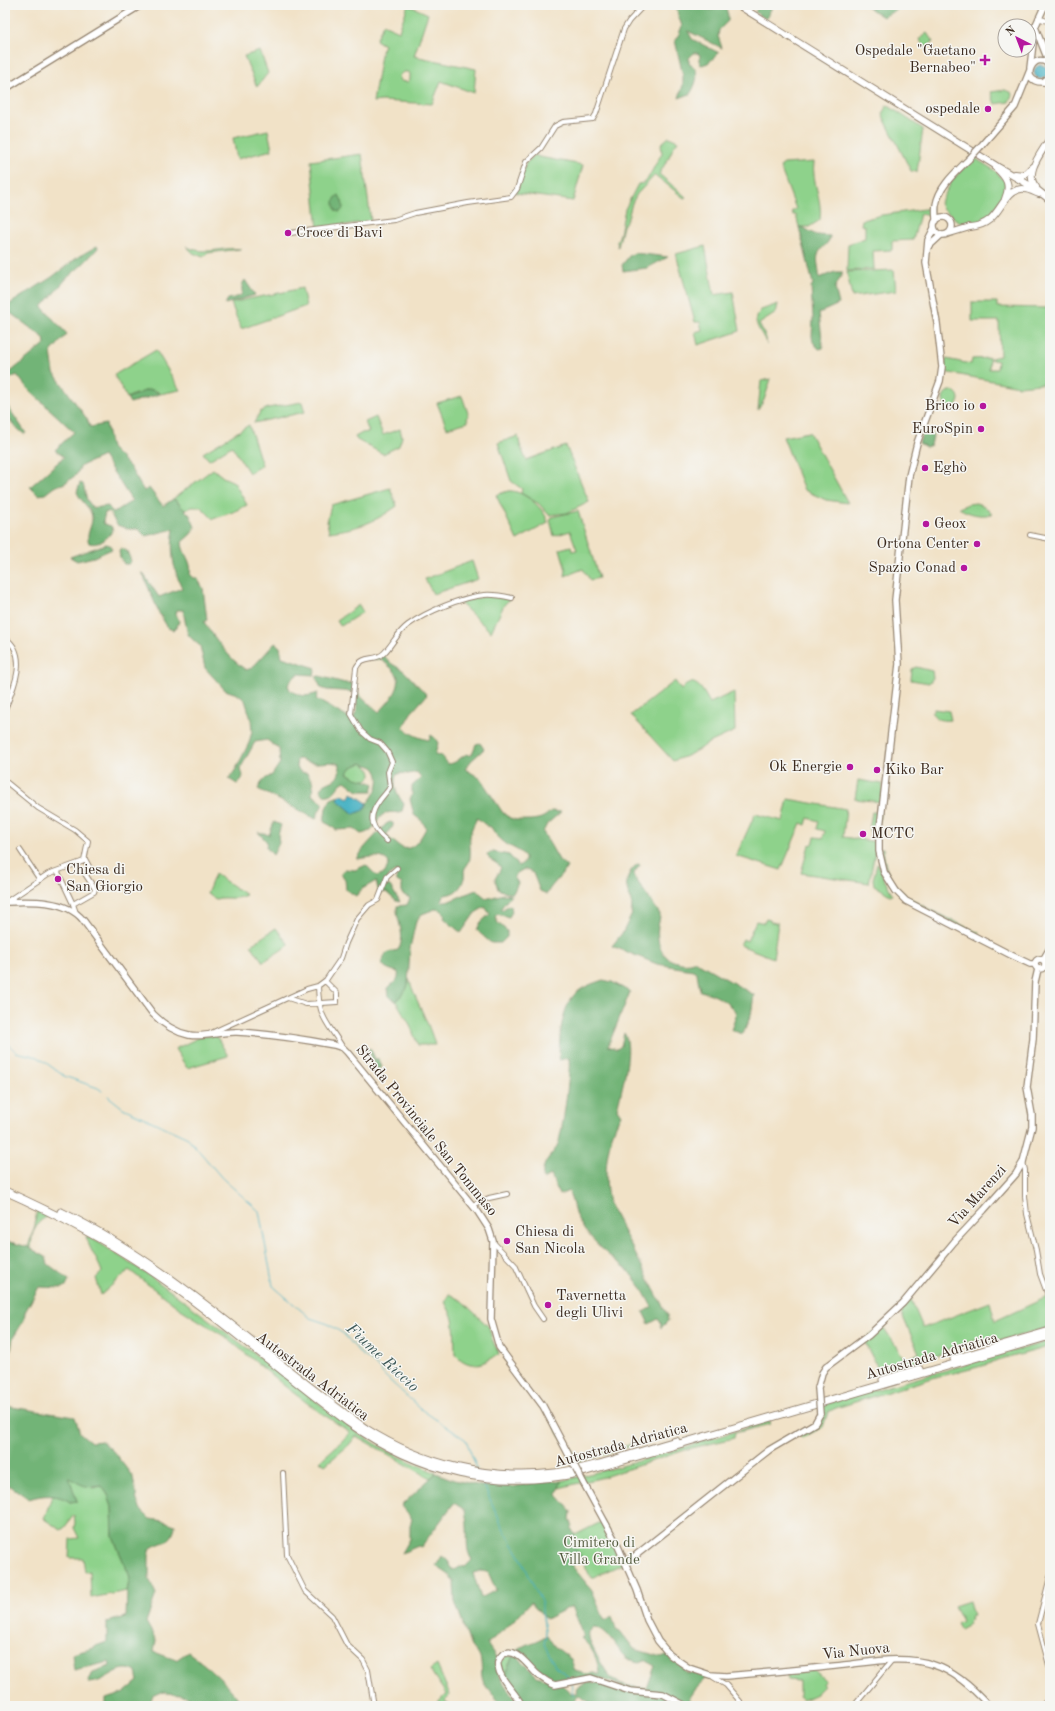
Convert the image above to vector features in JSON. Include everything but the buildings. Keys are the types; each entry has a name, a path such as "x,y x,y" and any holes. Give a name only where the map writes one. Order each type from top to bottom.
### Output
{"highway":[{"name":"Autostrada Adriatica","path":"5,1186 110,1239 164,1274 354,1424 422,1460 469,1471 542,1476 569,1470 979,1354 1050,1336"},
{"name":"Autostrada Adriatica","path":"5,1191 49,1208"},
{"name":"Autostrada Adriatica","path":"979,1354 1050,1331"}],"main road":[{"path":"738,5 1045,196"},
{"path":"1045,196 1032,181 1031,175 1050,138"},
{"path":"990,162 1019,176 1026,174 1035,165"},
{"path":"990,162 1008,182 1008,191 1003,203"},
{"path":"970,227 990,221 1003,203 1013,193 1021,189 1045,196"}],"street":[{"path":"5,89 141,5"},
{"path":"290,233 394,220 415,213 511,197 517,189 526,162 541,148 555,126 563,122 593,119 596,114 624,29 629,21 644,5"},
{"path":"1037,23 1040,19 1044,5"},
{"path":"1040,19 1050,18"},
{"path":"1040,19 1050,22"},
{"path":"1037,31 1050,66"},
{"path":"1031,58 1031,78 1050,86"},
{"path":"1047,967 1030,964 906,901 896,891 884,872 879,851 879,836 899,664 895,600 909,476 916,443 936,393 942,367 937,323 926,268 928,240 936,221 935,207 937,199 949,179 1012,111 1030,69 1038,61 1045,62 1050,66"},
{"path":"1023,88 1050,77"},
{"path":"937,199 940,210 946,218 951,222 970,227"},
{"path":"936,221 940,218 946,218"},
{"path":"950,233 952,228 951,222"},
{"path":"927,247 940,235 945,235 970,227"},
{"path":"934,228 936,233 940,235"},
{"path":"1030,535 1050,539"},
{"path":"387,841 375,828 372,821 377,804 390,787 388,772 392,762 387,751 380,743 370,739 361,730 351,714 356,668 358,663 364,659 384,654 395,638 408,625 432,612 461,601 483,595 495,595 512,598"},
{"path":"5,638 14,646 19,658 14,685 5,709"},
{"path":"5,781 38,808 75,830 88,841 85,859 92,870 85,874 95,889 94,892 73,904"},
{"path":"20,850 40,880"},
{"path":"5,902 48,874 58,872 85,859"},
{"path":"207,1035 234,1021 307,989 318,986 325,981 341,958 357,919 369,905 378,900 387,877 397,868"},
{"path":"58,872 76,913"},
{"name":"Strada Provinciale San Tommaso","path":"5,902 39,902 56,905 76,913 83,920 153,1014 170,1028 182,1033 199,1036 235,1032 310,1041 343,1048 362,1069 472,1205 489,1229 493,1242 492,1319 499,1347 543,1406 583,1482"},
{"path":"1043,960 1050,948"},
{"path":"1036,966 1038,959 1043,960"},
{"path":"1043,960 1047,967"},
{"name":"Via Marenzi","path":"626,1563 769,1450 815,1423 820,1414 818,1388 819,1379 826,1367 869,1335 903,1303 954,1242 1011,1180 1023,1162 1032,1127 1032,1115 1027,1087 1033,1039 1036,966"},
{"path":"288,998 302,1004 338,1001 337,993 325,981"},
{"path":"318,986 318,1002 326,1023 343,1048"},
{"path":"1023,1162 1026,1170 1025,1196 1027,1214 1040,1274 1050,1301"},
{"path":"472,1205 489,1198 507,1194"},
{"path":"493,1242 515,1265 534,1306 543,1319"},
{"path":"283,1473 287,1555 305,1591 332,1616 348,1644 363,1660 368,1670 374,1706"},
{"name":"Via Nuova","path":"583,1482 617,1544 626,1563 647,1620 663,1647 670,1655 689,1668 710,1676 726,1685 744,1706"},
{"path":"1050,1577 1038,1624 1050,1669"},
{"path":"522,1706 500,1673 498,1660 505,1653 513,1653 518,1656 550,1684 562,1684 586,1678 597,1679 630,1691 663,1694 686,1706"},
{"path":"854,1706 892,1660"},
{"name":"Via Nuova","path":"710,1676 726,1676 892,1660 910,1660 926,1662 959,1678 989,1706"},
{"path":"1043,1706 1050,1699"}],"green space":[{"path":"408,5 428,14 414,56 476,69 474,93 441,81 432,104 382,101 373,102 382,49 384,45 376,40 383,24 399,31","holes":["403,72 409,72 410,79 408,82 400,81 399,76"]},
{"path":"676,5 691,5 711,10 720,5 725,5 728,15 728,21 719,30 718,36 722,48 688,31 692,39 719,53 708,63 702,65 700,64 700,55 697,53 694,53 689,58 689,64 693,66 697,73 696,82 690,94 679,98 683,85 683,76 675,40 682,26"},
{"path":"754,5 773,5 766,19 755,12 757,9"},
{"path":"865,5 905,5 883,17"},
{"path":"927,33 933,42 925,48 919,39"},
{"path":"260,51 268,73 257,87 244,56"},
{"path":"1005,90 1011,92 1012,95 1009,102 995,104 991,92"},
{"path":"887,105 923,129 917,172 911,171 882,114"},
{"path":"268,130 272,150 237,159 233,138"},
{"path":"669,137 678,141 659,174 686,197 684,198 655,175 637,194 632,203 628,218 623,226 618,247 617,242 625,209 638,184 644,183 647,180 662,153 661,144"},
{"path":"362,154 371,221 318,229 311,161"},
{"path":"535,155 583,165 573,201 516,193 526,163"},
{"path":"973,157 994,170 1005,181 1005,192 990,216 979,222 960,223 942,208 940,203 953,179"},
{"path":"814,162 814,176 820,205 820,220 809,227 799,227 796,215 793,215 792,211 796,209 780,167 784,164"},
{"path":"339,195 343,206 340,212 336,211 334,206 335,200"},
{"path":"932,208 931,216 920,214 913,240 892,241 892,250 873,251 874,269 847,271 848,244 865,238 865,226 861,225 862,220 882,215"},
{"path":"799,227 804,228 816,235 830,236 830,239 818,255 817,261 819,278 835,272 843,272 835,288 839,304 819,313 823,348 819,349 813,342 812,336 813,318 811,287 813,284"},
{"path":"97,246 98,248 67,278 42,307 67,334 51,352 54,373 87,419 90,427 106,424 111,448 129,466 144,491 149,488 163,506 173,499 175,500 190,515 195,527 191,534 182,542 182,546 189,561 191,569 190,574 194,578 197,578 203,588 207,620 204,622 223,648 246,670 252,668 275,643 280,647 282,657 316,668 314,675 298,674 293,678 288,685 290,690 304,696 318,693 316,699 345,716 354,717 357,710 356,692 327,690 321,688 316,677 319,676 345,683 356,683 356,688 360,696 379,712 391,699 397,688 398,682 398,677 395,672 381,659 370,660 383,655 392,664 404,671 427,695 411,713 403,727 412,734 422,738 429,740 431,735 435,738 438,743 435,755 442,756 448,764 453,763 467,754 470,756 476,744 480,743 484,749 465,769 480,778 503,813 510,818 516,820 531,820 542,818 551,811 561,812 547,824 543,832 559,860 567,867 547,894 540,891 533,873 524,869 517,873 514,877 518,883 513,893 507,893 498,889 495,879 501,868 489,859 487,854 493,852 509,855 519,866 524,862 525,858 521,852 501,840 491,827 487,826 477,818 470,833 470,859 464,869 463,882 457,890 444,895 441,900 443,902 447,902 476,890 486,898 503,894 511,895 501,908 502,910 509,905 511,906 512,912 509,917 497,914 495,917 498,923 507,931 507,937 501,943 491,943 477,930 480,923 490,914 485,907 475,913 461,933 444,918 445,914 441,910 435,909 422,914 416,921 410,948 408,985 406,990 396,1001 389,997 388,988 397,979 398,972 386,968 382,963 382,960 388,952 398,950 402,939 397,906 407,905 410,898 402,894 402,884 397,881 396,871 389,876 385,885 390,886 400,902 396,901 386,892 379,893 376,881 362,889 356,896 346,890 345,879 341,874 345,869 355,870 366,865 377,876 385,873 389,863 383,858 374,857 357,859 364,848 386,824 390,822 393,823 393,826 387,833 387,837 402,848 411,847 420,839 426,828 422,821 414,815 410,799 412,795 412,786 421,778 417,772 408,774 400,773 396,775 396,790 404,804 402,811 399,813 391,812 381,816 368,832 361,834 354,829 336,830 324,822 326,808 331,799 339,796 339,801 354,814 367,806 367,803 373,796 378,782 377,772 372,767 362,763 352,767 347,773 353,777 374,784 372,791 358,791 345,781 334,793 324,795 320,789 336,779 340,764 332,762 313,763 297,759 296,765 299,771 307,773 313,783 312,795 323,803 316,819 258,789 263,780 272,775 280,763 279,749 267,740 255,742 240,769 243,776 241,781 237,784 229,779 236,769 249,743 252,731 251,719 245,700 237,694 225,690 205,668 200,646 189,636 187,631 183,610 177,610 176,614 179,621 177,627 173,630 168,628 159,613 142,572 159,597 182,588 176,574 172,552 174,529 145,536 139,529 129,529 117,525 110,513 107,512 105,513 103,521 104,524 111,526 113,530 103,541 93,544 89,543 88,533 92,517 90,511 77,492 80,483 83,484 87,500 93,508 108,506 113,513 132,501 103,456 81,466 76,475 65,483 54,487 45,494 38,495 30,487 64,457 55,450 74,432 28,389 17,375 7,380 5,392 5,371 8,374 45,344 44,338 5,309 5,307 52,277 78,257"},
{"path":"186,246 200,251 234,248 241,249 208,253 203,257 193,253"},
{"path":"705,246 714,295 733,292 740,331 698,345 695,332 702,330 700,322 695,322 676,254"},
{"path":"635,253 668,257 647,268 623,271 622,265 630,255"},
{"path":"894,270 896,291 852,297 847,272"},
{"path":"245,280 255,295 225,304 228,299 240,296 242,294 242,287"},
{"path":"302,288 306,306 241,329 231,303"},
{"path":"972,302 997,302 997,307 1050,308 1050,383 1019,386 944,372 946,359 971,364 972,359 990,358 989,369 997,369 998,361 992,360 991,358 1000,356 999,321 972,321"},
{"path":"778,304 776,313 759,324 766,338 767,345 758,328 756,317 761,310"},
{"path":"156,350 180,390 160,394 157,391 135,394 127,398 114,375"},
{"path":"771,379 764,400 758,410 761,381"},
{"path":"147,390 153,390 160,394 130,403 127,398"},
{"path":"951,391 958,396 959,399 954,406 951,407 944,402 943,399 948,392"},
{"path":"462,396 469,416 467,418 468,422 447,428 437,403"},
{"path":"5,398 8,407 26,433 24,434 19,430 9,419 6,410"},
{"path":"302,402 305,412 254,423 260,412 268,408"},
{"path":"376,417 383,435 400,429 402,437 399,446 383,454 357,440 355,437 362,433 369,432 365,422"},
{"path":"249,425 262,465 249,473 232,446 209,460 203,453"},
{"path":"927,431 933,436 931,445 926,447 919,443 923,432"},
{"path":"809,432 848,503 826,500 804,490 783,437"},
{"path":"518,436 526,460 566,446 589,502 567,513 549,515 539,504 521,493 522,489 511,481 498,443"},
{"path":"213,469 223,477 234,482 247,505 213,519 201,507 192,507 184,510 177,501 173,499"},
{"path":"390,488 397,506 380,517 357,527 329,532 327,522 331,505"},
{"path":"508,491 520,493 532,501 543,512 548,523 517,540 496,495"},
{"path":"976,503 984,506 992,514 975,514 959,508 968,504"},
{"path":"578,511 599,578 590,580 583,569 565,576 566,570 560,549 571,546 572,551 577,550 570,531 554,536 550,520 552,517"},
{"path":"106,544 110,545 112,549 94,557 77,561 70,557"},
{"path":"121,548 127,551 131,561 129,564 124,564 120,557 119,550"},
{"path":"472,561 478,579 433,594 425,579"},
{"path":"487,596 510,599 504,605 491,632 459,602"},
{"path":"359,605 363,612 341,626 337,620"},
{"path":"916,667 932,671 933,678 929,683 911,680 912,669"},
{"path":"675,681 681,690 688,683 695,684 701,689 710,703 734,692 735,731 709,743 689,755 673,761 631,715"},
{"path":"934,709 949,711 951,720 942,720 933,715 931,712"},
{"path":"362,763 370,770 371,776 367,780 359,780 347,773 352,767"},
{"path":"858,780 883,784 881,802 855,799"},
{"path":"788,799 846,809 843,837 877,842 869,883 801,873 809,845 813,844 815,837 823,838 825,831 817,829 819,821 808,818 806,825 801,823 781,870 736,856 755,814 783,821"},
{"path":"872,812 880,813 878,832 869,831"},
{"path":"274,822 281,825 278,835 279,843 273,855 266,847 267,842 258,832 269,835"},
{"path":"881,848 883,848 888,873 892,881 899,889 932,911 979,933 978,936 906,897 890,879 884,864"},
{"path":"638,864 640,865 634,873 635,878 660,914 658,938 663,953 672,960 680,963 695,961 754,995 751,1015 743,1034 731,1030 736,1016 735,1011 719,998 700,991 697,973 693,970 657,964 612,946 623,932 632,914 632,903 627,888 627,881 631,871"},
{"path":"877,864 893,895 890,895 874,885 873,879"},
{"path":"215,874 246,895 238,898 216,899 207,894"},
{"path":"766,919 770,920 770,922 778,923 773,958 740,945 743,939 747,941 756,921 764,923"},
{"path":"276,928 289,945 263,962 251,945"},
{"path":"409,979 435,1045 418,1045 409,1023 396,1001 407,988"},
{"path":"603,980 612,982 630,992 608,1046 617,1049 621,1046 624,1033 628,1048 626,1070 617,1109 621,1115 612,1136 607,1158 607,1193 609,1204 667,1314 668,1321 661,1328 661,1323 658,1319 649,1324 643,1312 652,1307 641,1287 626,1268 607,1254 585,1231 576,1216 569,1191 559,1195 551,1175 543,1179 544,1166 557,1146 563,1123 569,1071 569,1058 559,1060 560,1034 564,1016 570,1000 575,994 585,987"},
{"path":"216,1035 228,1056 187,1068 175,1049 200,1037"},
{"path":"367,1048 371,1049 375,1059 379,1059 382,1067 378,1070"},
{"path":"37,1208 50,1215 37,1224 33,1232 31,1248 28,1247 35,1225"},
{"path":"5,1234 6,1241 28,1247 46,1257 48,1264 69,1280 67,1285 63,1288 39,1287 25,1312 24,1320 13,1338 5,1373"},
{"path":"86,1236 98,1242 153,1278 359,1434 392,1453 436,1473 430,1478 356,1436 349,1445 325,1465 320,1461 350,1432 287,1388 227,1338 179,1308 129,1270 101,1295 96,1278 102,1272"},
{"path":"449,1294 462,1301 489,1327 492,1339 499,1354 487,1361 471,1364 460,1359 455,1354 453,1321 445,1302"},
{"path":"910,1297 923,1328 990,1302 995,1321 1047,1297 1050,1305 1050,1327 993,1343 970,1341 946,1350 946,1353 880,1372 864,1341 882,1325 905,1360 919,1353 899,1308"},
{"path":"1050,1341 1050,1346 1045,1348 974,1368 939,1376 836,1408 828,1412 823,1427 802,1438 800,1435 819,1423 821,1405"},
{"path":"5,1406 75,1417 80,1433 91,1442 102,1441 113,1451 133,1477 137,1501 141,1510 150,1519 164,1521 175,1525 174,1532 169,1540 149,1550 149,1579 156,1594 146,1622 156,1640 154,1652 176,1660 188,1652 218,1677 244,1706 205,1706 187,1696 161,1692 154,1695 148,1706 106,1706 106,1699 124,1693 138,1681 136,1672 130,1669 124,1669 102,1680 88,1683 93,1672 110,1666 109,1662 74,1670 72,1654 94,1648 107,1642 107,1622 126,1617 127,1591 130,1577 113,1537 112,1507 108,1495 102,1486 84,1486 69,1477 77,1501 70,1502 55,1496 40,1496 29,1499 9,1485 5,1500"},
{"path":"548,1413 556,1422 574,1454 587,1455 644,1440 648,1441 575,1463"},
{"path":"769,1421 770,1424 735,1433 734,1438 688,1449 604,1477 559,1488 561,1481 625,1465"},
{"path":"436,1473 454,1480 481,1486 512,1487 548,1480 561,1481 557,1495 571,1511 570,1520 573,1526 571,1528 575,1535 573,1536 573,1541 581,1557 571,1562 572,1566 592,1590 604,1619 606,1620 612,1616 616,1629 620,1631 634,1649 661,1657 667,1655 684,1667 687,1673 696,1673 707,1677 697,1687 689,1699 690,1703 695,1706 690,1706 666,1694 631,1689 599,1678 560,1683 551,1682 515,1652 547,1635 554,1646 571,1659 575,1671 585,1674 594,1673 599,1675 598,1664 592,1650 581,1638 584,1636 572,1606 546,1619 531,1602 509,1625 487,1644 496,1657 497,1670 500,1676 520,1706 503,1706 483,1681 479,1655 471,1647 455,1602 454,1581 448,1574 436,1566 442,1556 448,1561 453,1570 460,1566 465,1567 472,1560 468,1552 465,1510 454,1503 421,1547 418,1546 402,1553 410,1539 410,1525 412,1519 401,1506","holes":["480,1571 488,1572 496,1590 481,1598 473,1573","593,1627 606,1633 623,1655 626,1656 626,1659 639,1662 644,1660 655,1666 647,1688 628,1686 618,1683 611,1678 598,1658 590,1641 589,1633"]},
{"path":"68,1476 93,1488 102,1486 108,1495 112,1507 113,1537 130,1577 127,1591 91,1598 90,1571 85,1572 83,1558 69,1558 70,1539 79,1538 74,1528 74,1515 61,1530 44,1519 52,1496 63,1497 70,1502 77,1501"},
{"name":"Cimitero di Villa Grande","path":"603,1521 625,1563 591,1578 573,1541 573,1536"},
{"path":"969,1601 973,1616 970,1617 971,1620 968,1621 969,1624 960,1629 957,1624 962,1621 954,1606"},
{"path":"507,1656 513,1656 504,1676 500,1663"},
{"path":"513,1656 518,1657 537,1676 562,1685 571,1693 577,1693 576,1690 578,1687 591,1682 659,1695 682,1706 595,1706 578,1695 571,1706 524,1706 504,1676"},
{"path":"437,1665 450,1695 445,1700 448,1706 435,1706 446,1694 430,1670"},
{"path":"813,1669 825,1680 822,1684 824,1686 816,1694 803,1700 799,1697 799,1681 788,1680 786,1671"}],"water":[{"path":"1038,65 1044,65 1048,69 1048,75 1044,79 1038,79 1034,75 1034,69"},
{"path":"352,793 367,803 364,810 354,814 338,799 341,794 348,798"}],"waterway":[{"name":"Fiume Riccio","path":"5,1041 16,1052 38,1057 64,1076 98,1088 102,1091"},
{"name":"Fiume Riccio","path":"108,1096 123,1108 188,1138 222,1178 259,1211 273,1286 310,1318 328,1324 344,1334 361,1354 374,1363 386,1377 422,1410 466,1440 477,1469"},
{"name":"Fiume Riccio","path":"481,1479 502,1526 521,1558 542,1604 546,1636 544,1644 555,1666 566,1674 570,1680"},
{"name":"Fiume Riccio","path":"571,1683 573,1695"}],"place":[{"name":"Ospedale \"Gaetano Bernabeo\"","path":"985,60"},
{"name":"ospedale","path":"988,109"},
{"name":"Croce di Bavi","path":"288,233"},
{"name":"Brico io","path":"983,406"},
{"name":"EuroSpin","path":"981,429"},
{"name":"Eghò","path":"925,468"},
{"name":"Geox","path":"926,524"},
{"name":"Ortona Center","path":"977,544"},
{"name":"Spazio Conad","path":"964,568"},
{"name":"Ok Energie","path":"850,767"},
{"name":"Kiko Bar","path":"877,770"},
{"name":"MCTC","path":"863,834"},
{"name":"Chiesa di San Giorgio","path":"58,879"},
{"name":"Chiesa di San Nicola","path":"507,1241"},
{"name":"Tavernetta degli Ulivi","path":"548,1305"}]}
